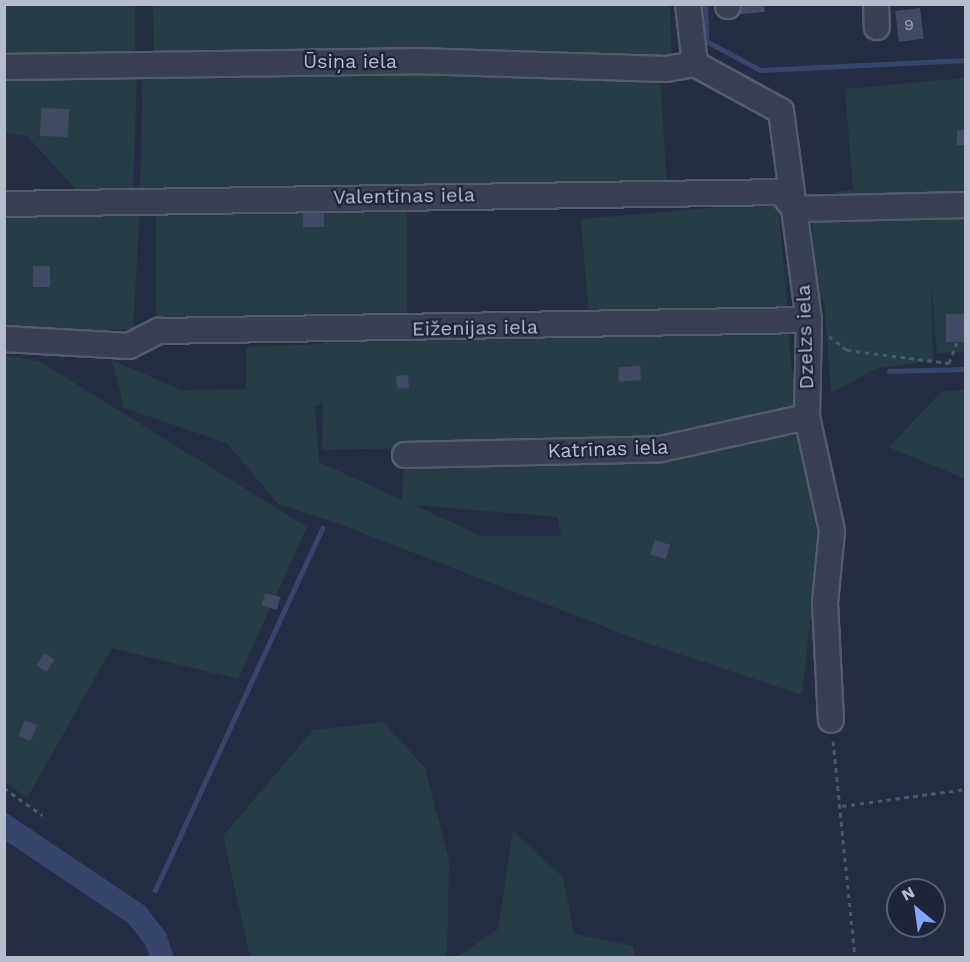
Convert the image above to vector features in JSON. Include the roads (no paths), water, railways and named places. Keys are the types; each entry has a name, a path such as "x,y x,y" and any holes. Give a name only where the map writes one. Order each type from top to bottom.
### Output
{"street":[{"path":"688,4 695,64"},
{"name":"Ūsiņa iela","path":"4,67 402,61 666,69 695,64"},
{"name":"Dzelzs iela","path":"695,64 781,111 808,320 807,417 832,531 825,603 831,720"},
{"name":"Valentīnas iela","path":"4,204 781,192 795,209"},
{"path":"795,209 966,205"},
{"name":"Eiženijas iela","path":"4,339 129,346 159,331 808,320"},
{"name":"Katrīnas iela","path":"405,455 661,449 807,417"}],"water":[{"path":"5,812 145,906 166,933 174,957 150,957 145,944 128,923 5,840"}],"waterway":[{"path":"705,4 706,41 760,70 966,60"},
{"path":"889,371 966,369"},
{"path":"155,890 322,528"}]}
